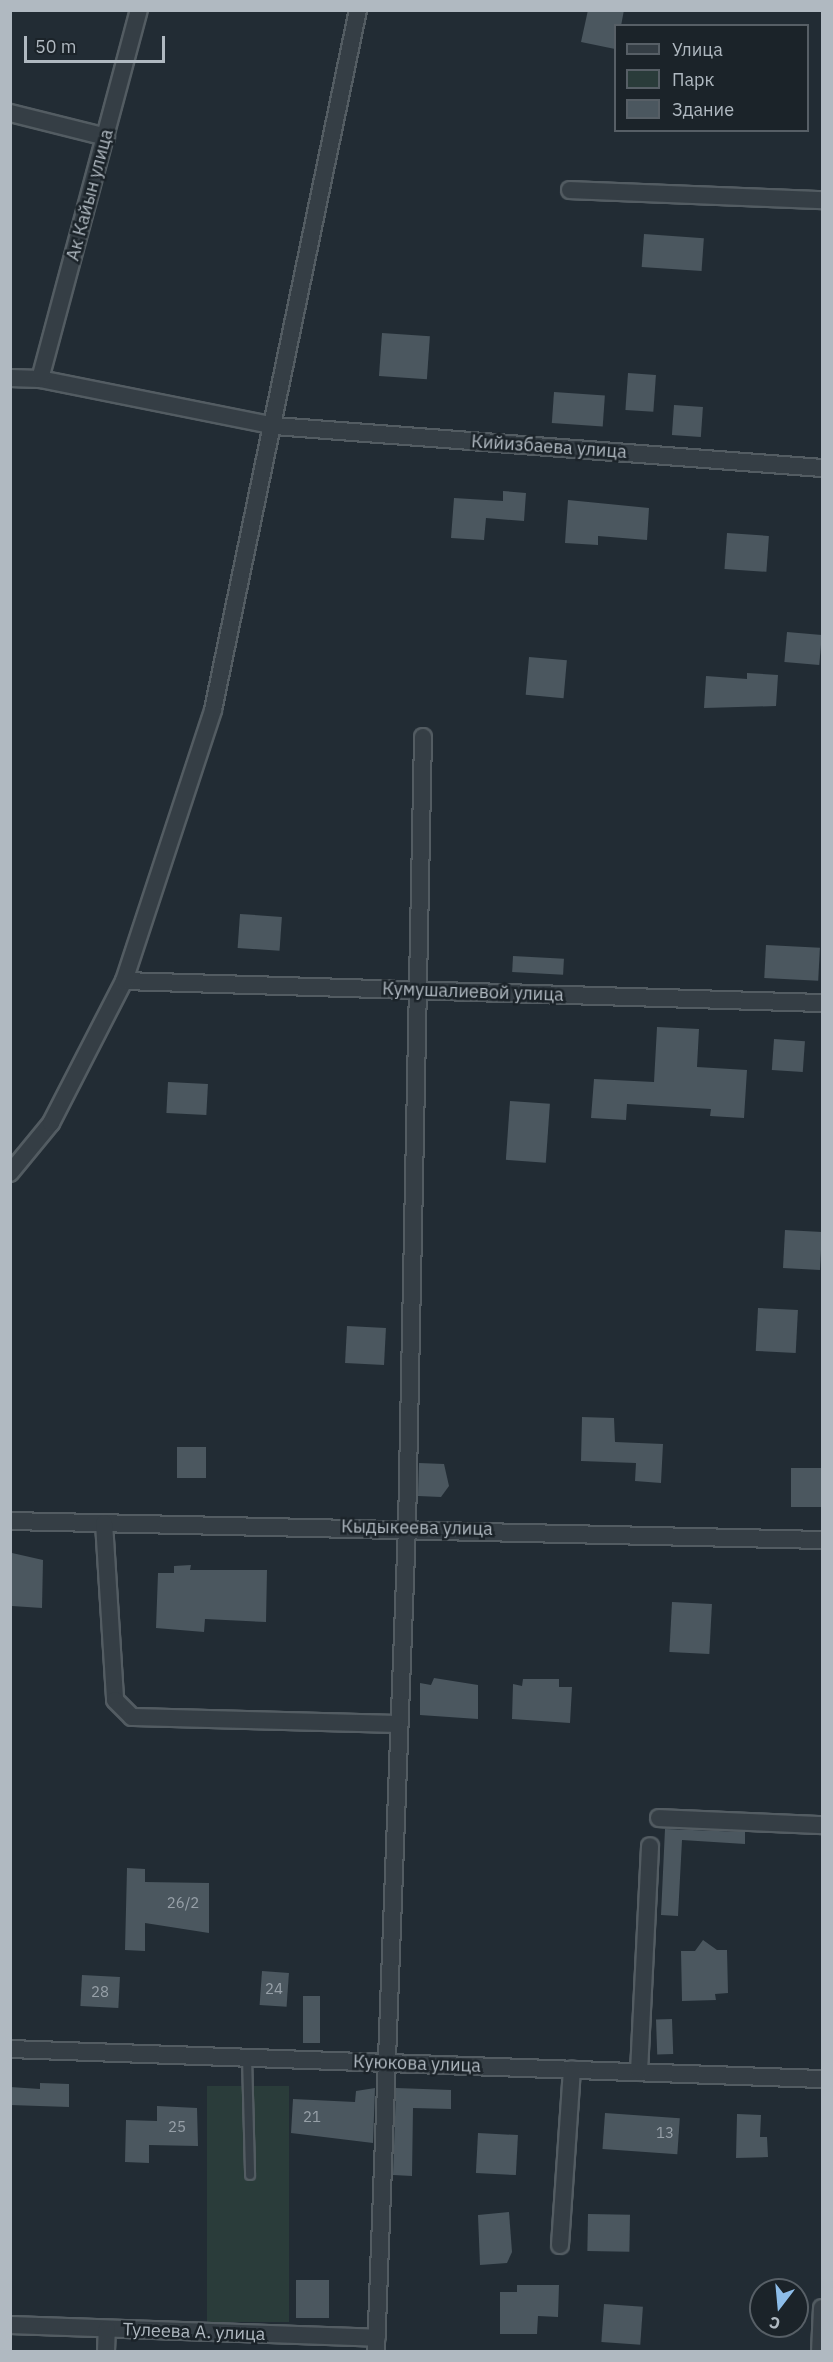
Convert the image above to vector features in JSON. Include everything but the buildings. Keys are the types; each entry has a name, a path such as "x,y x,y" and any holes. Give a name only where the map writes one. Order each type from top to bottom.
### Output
{"street":[{"name":"Ак Кайын улица","path":"40,379 139,10"},
{"path":"10,1173 51,1123 124,981 213,710 275,426 358,10"},
{"path":"10,113 106,138"},
{"path":"570,190 822,200"},
{"name":"Кийизбаева улица","path":"10,378 40,379 275,426 822,468"},
{"path":"376,2345 407,1527 423,737"},
{"name":"Кумушалиевой улица","path":"124,981 822,1003"},
{"name":"Кыдыкеева улица","path":"10,1521 407,1527 822,1540"},
{"path":"104,1522 115,1700 127,1713 399,1724"},
{"path":"659,1818 822,1825"},
{"path":"639,2072 650,1846"},
{"name":"Куюкова улица","path":"10,2049 822,2079"},
{"path":"560,2245 572,2069"},
{"path":"820,2352 822,2308"},
{"name":"Тулеева А. улица","path":"10,2325 376,2345"},
{"path":"106,2352 107,2329"}],"lane":[{"path":"247,2058 250,2175"}],"green space":[{"path":"207,2086 289,2086 289,2322 207,2322"}]}
